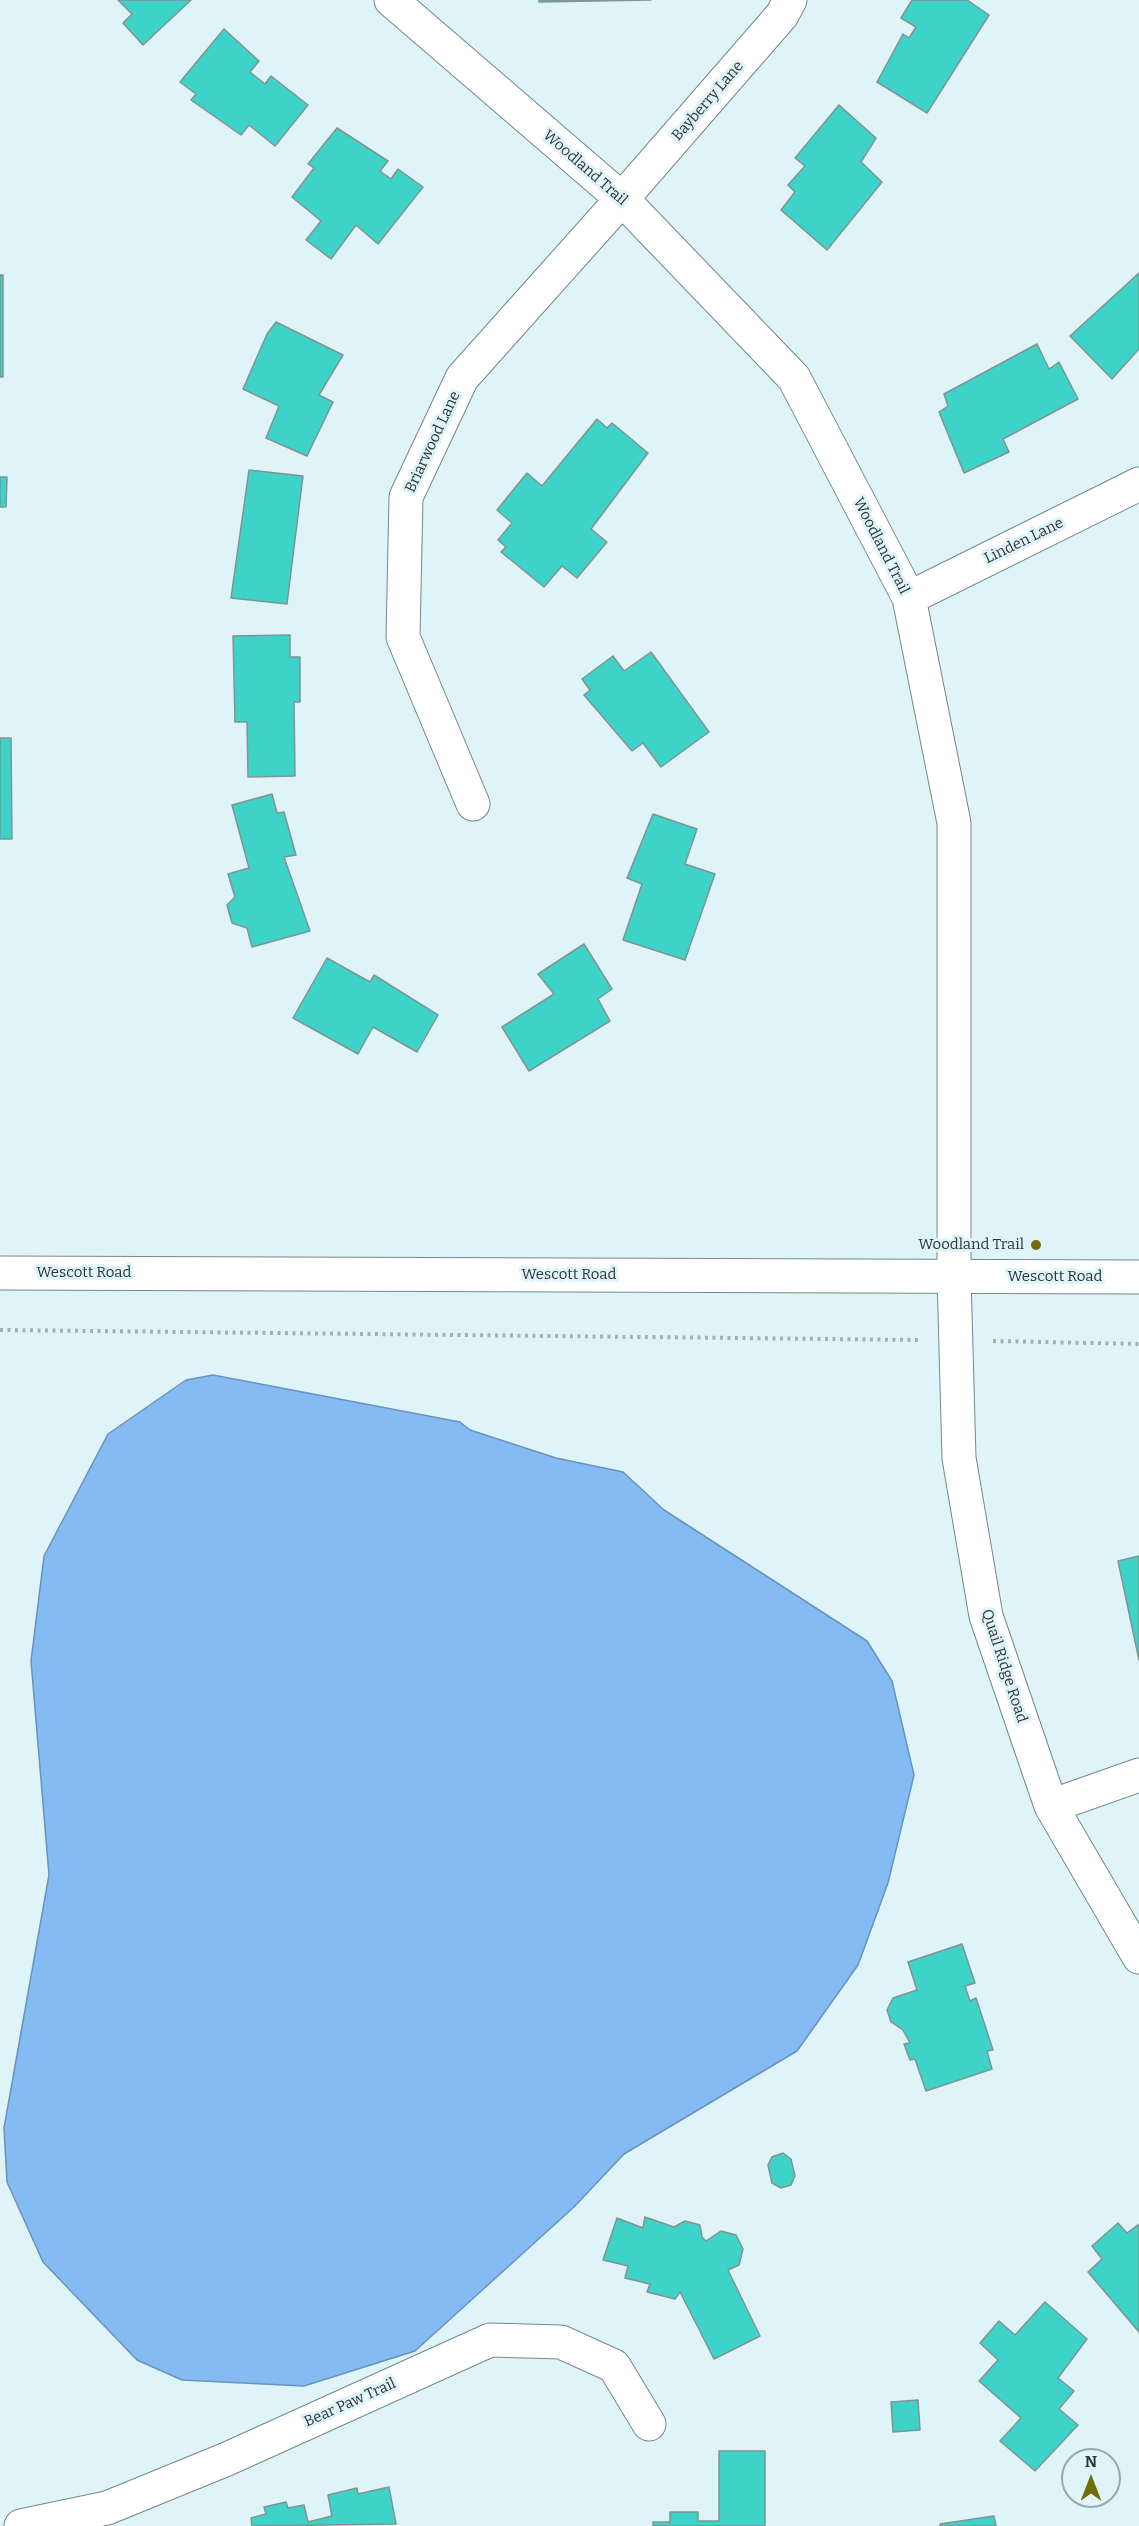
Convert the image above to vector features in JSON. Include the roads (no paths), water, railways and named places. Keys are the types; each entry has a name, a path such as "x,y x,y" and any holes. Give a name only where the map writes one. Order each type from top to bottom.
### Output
{"street":[{"name":"Woodland Trail","path":"391,0 622,199 794,378 909,598 954,824 954,1276"},
{"name":"Bayberry Lane","path":"622,199 782,15 790,0"},
{"name":"Briarwood Lane","path":"473,804 403,637 406,498 462,378 622,199"},
{"name":"Linden Lane","path":"909,598 1139,484"},
{"name":"Wescott Road","path":"0,1273 1139,1277"},
{"name":"Quail Ridge Road","path":"954,1276 959,1458 986,1616 1051,1806 1139,1957"},
{"path":"1051,1806 1139,1775"},
{"name":"Bear Paw Trail","path":"21,2526 107,2508 227,2459 490,2340 561,2342 614,2366 649,2424"}],"water":[{"path":"213,1375 460,1422 470,1430 556,1458 623,1472 664,1510 867,1641 892,1681 914,1775 888,1883 858,1965 797,2051 624,2154 574,2207 415,2351 304,2386 182,2380 137,2360 43,2262 7,2182 4,2128 49,1875 31,1661 44,1556 108,1434 186,1380"}],"place":[{"name":"Woodland Trail","path":"1036,1245"}]}
